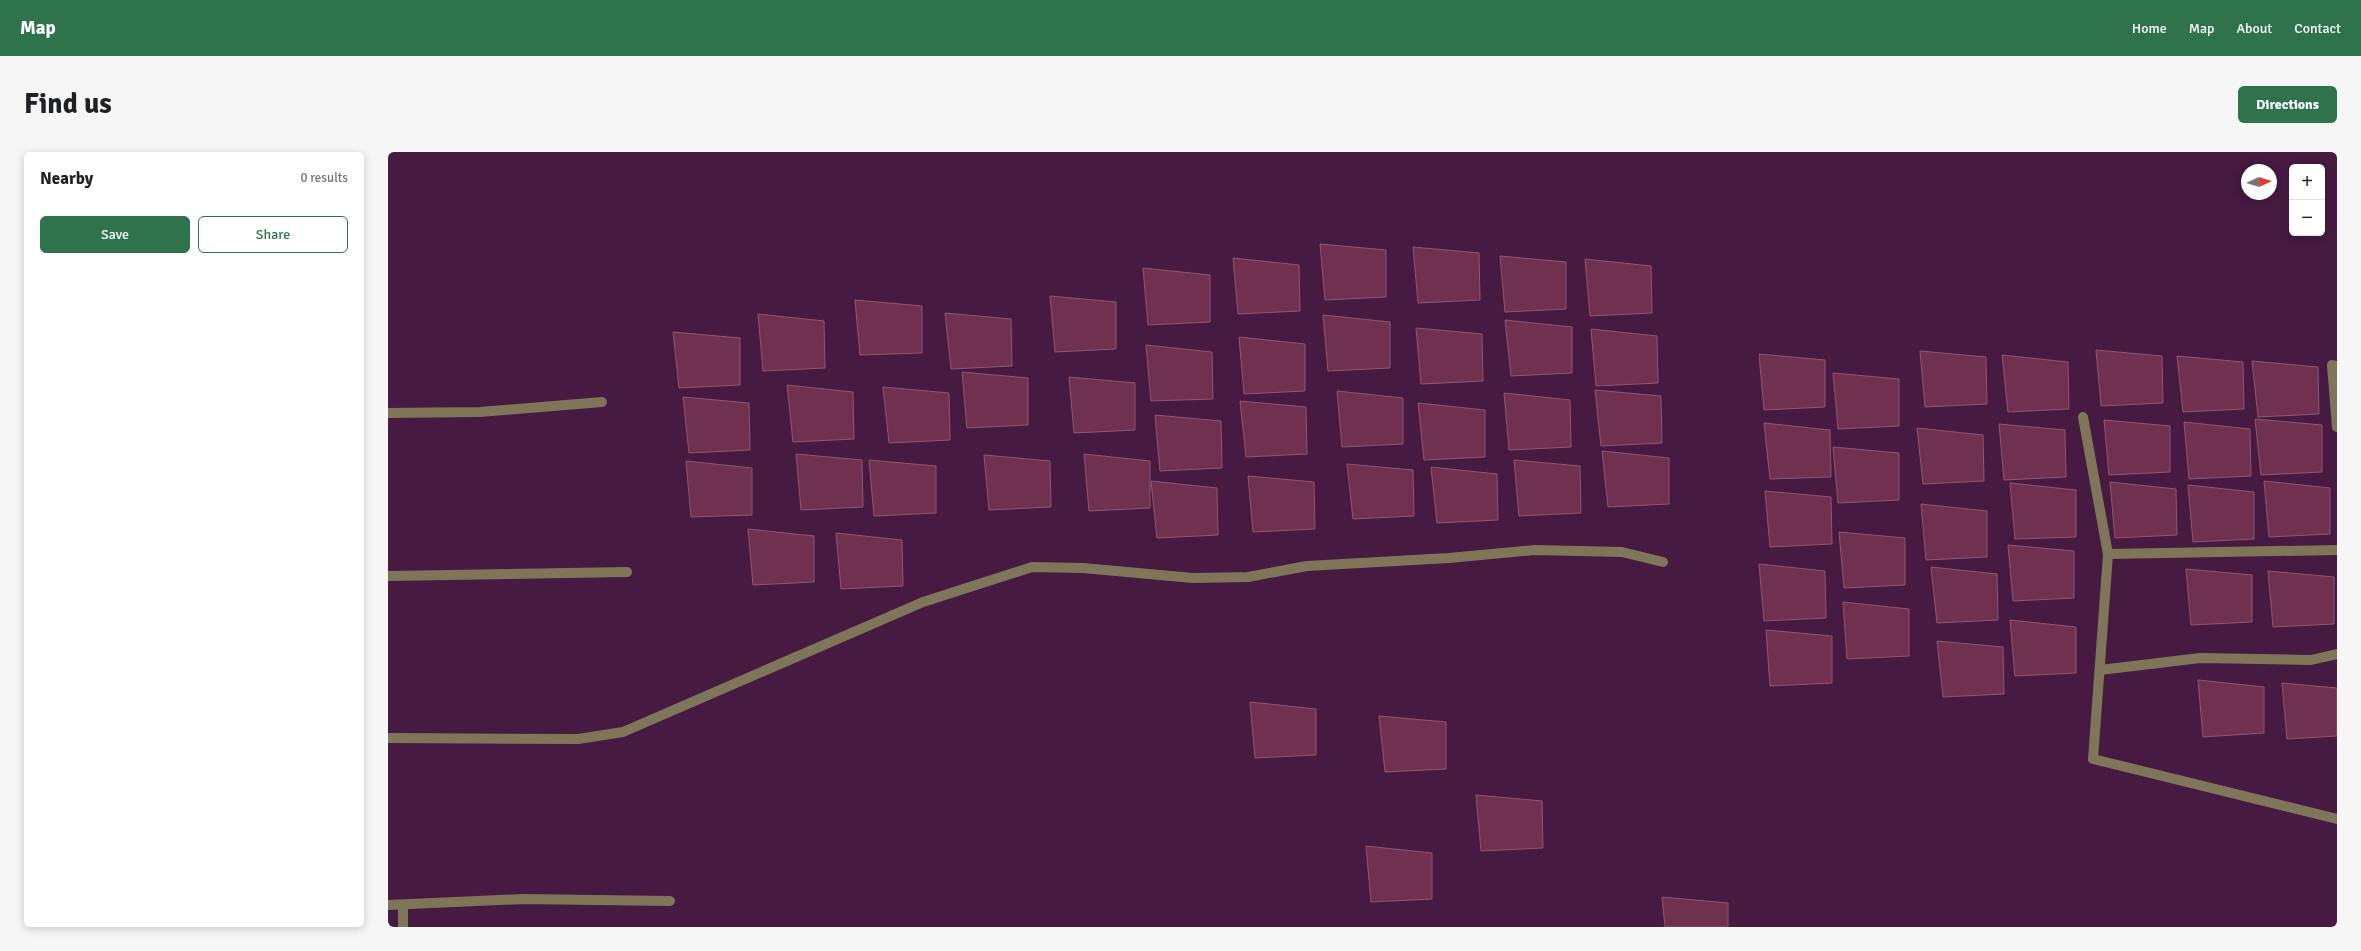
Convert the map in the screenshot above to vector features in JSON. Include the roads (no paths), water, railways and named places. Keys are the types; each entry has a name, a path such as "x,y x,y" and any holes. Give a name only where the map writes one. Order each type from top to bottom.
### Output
{"street":[{"path":"2337,366 2332,365 2337,427"},
{"path":"388,413 480,412 602,402"},
{"path":"2083,417 2108,554 2093,760 2337,819"},
{"path":"388,738 578,739 623,732 670,713 923,602 1032,567 1083,568 1193,578 1248,577 1307,566 1449,558 1535,550 1622,552 1663,562"},
{"path":"2108,554 2337,550"},
{"path":"388,576 627,572"},
{"path":"2100,670 2200,658 2311,660 2337,654"},
{"path":"388,905 403,906 523,899 670,901"},
{"path":"403,906 403,927"}]}
